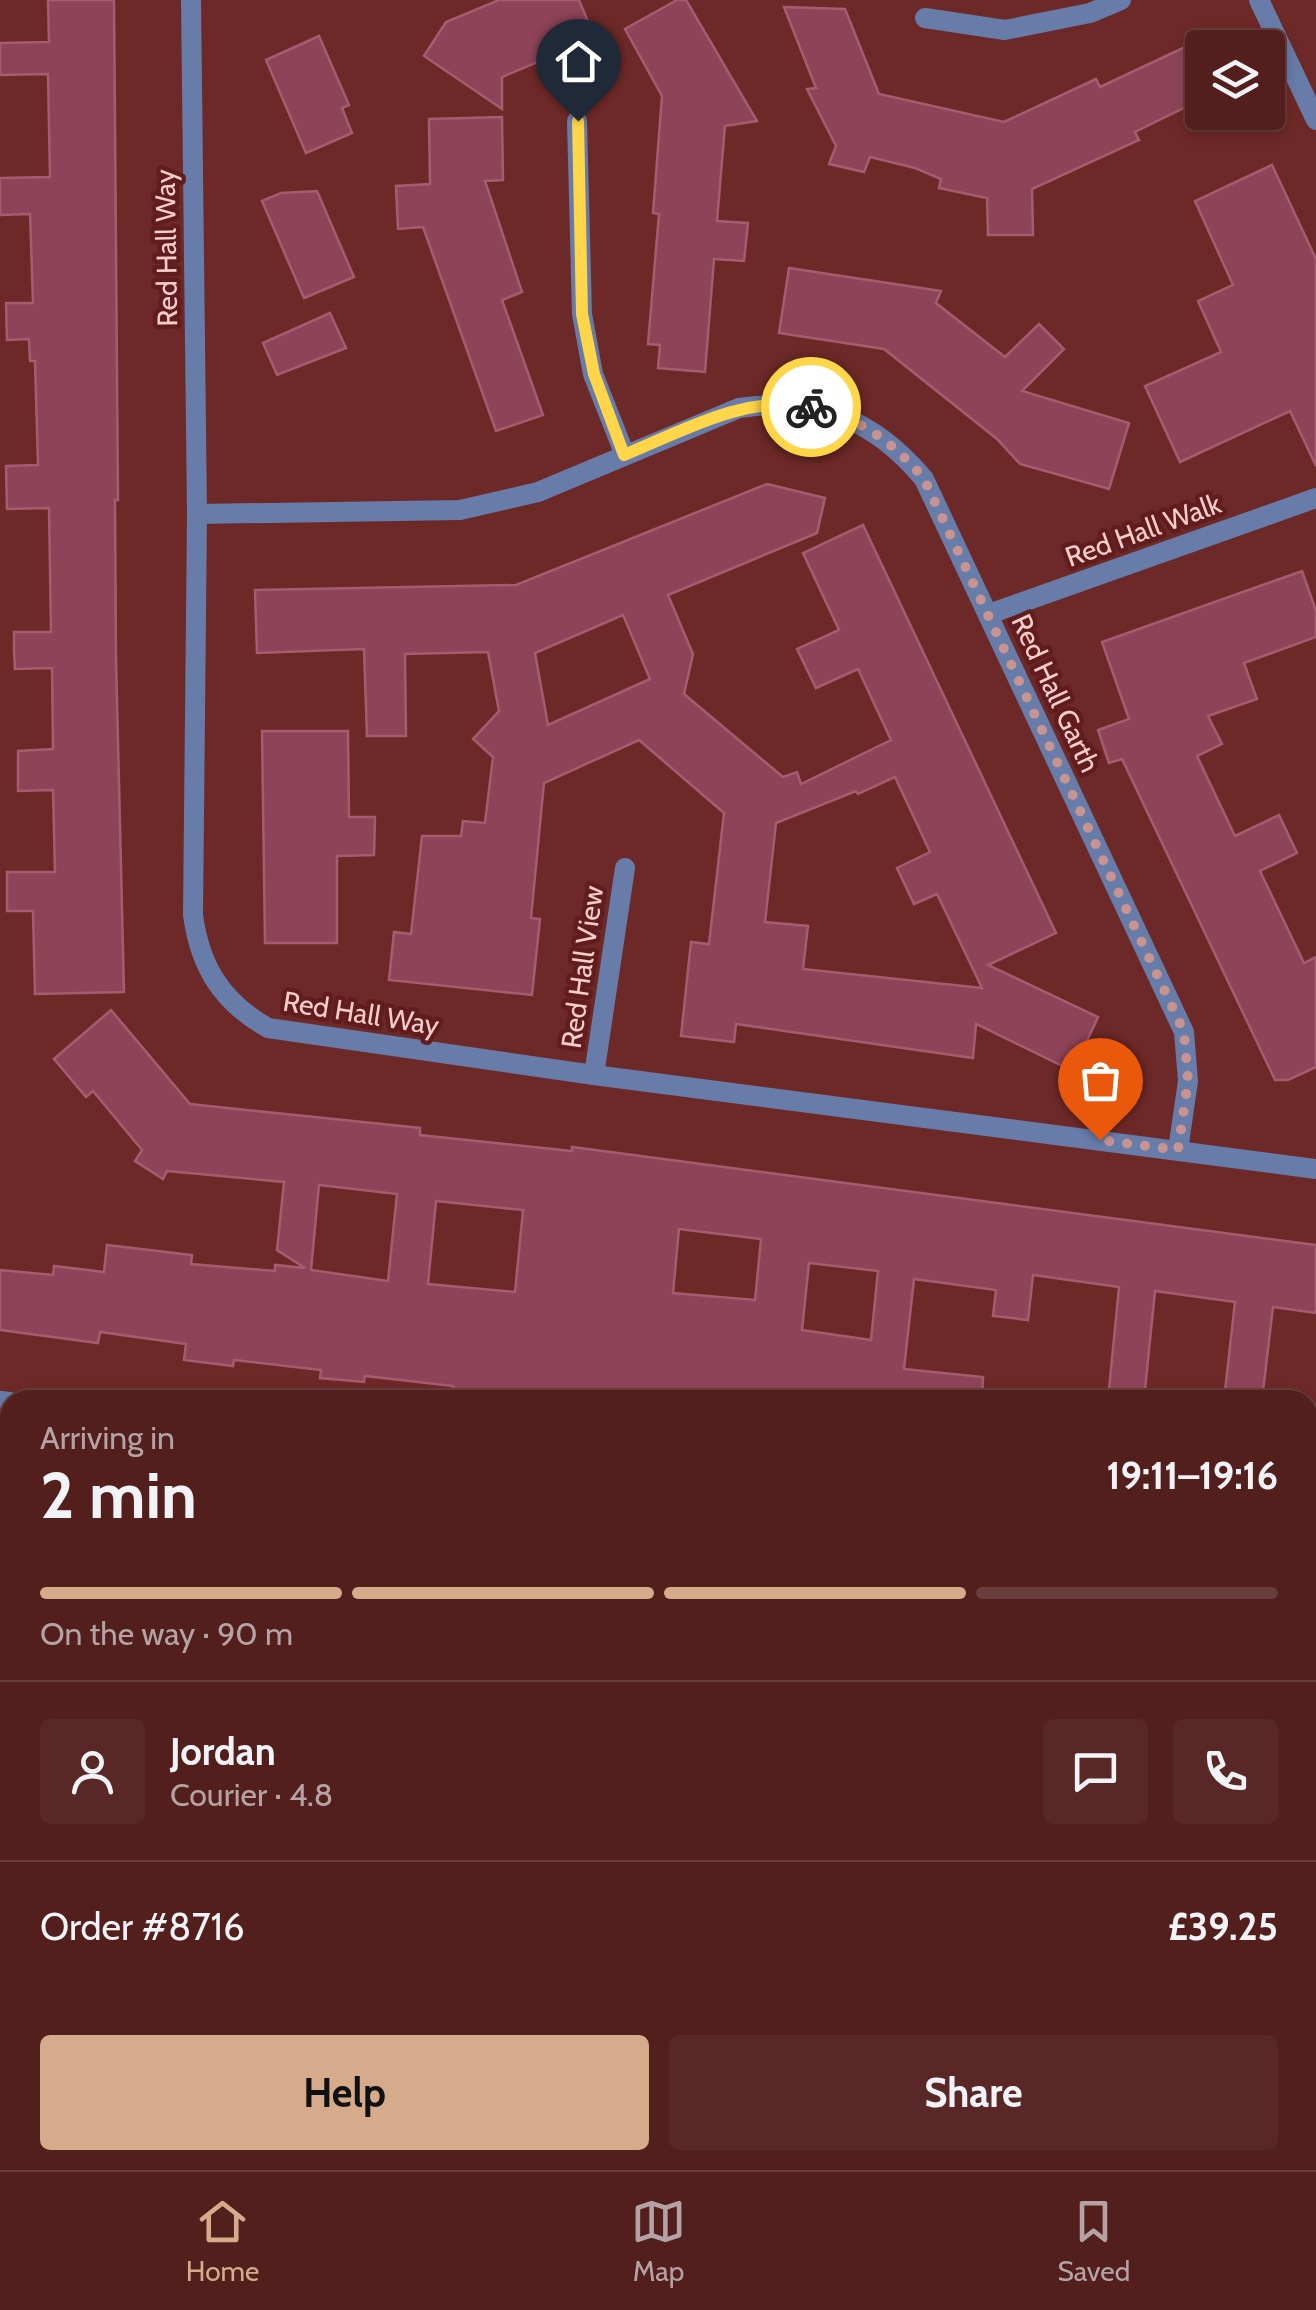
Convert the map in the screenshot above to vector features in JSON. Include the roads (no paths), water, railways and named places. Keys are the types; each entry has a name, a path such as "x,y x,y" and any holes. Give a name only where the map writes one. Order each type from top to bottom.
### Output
{"street":[{"name":"Red Hall Way","path":"191,0 197,514 193,915 197,943 223,994 244,1014 268,1028 1316,1170"},
{"path":"925,18 1005,30 1090,13 1121,0"},
{"path":"1260,0 1316,120"},
{"path":"578,121 582,314 594,374 624,455"},
{"name":"Red Hall Garth","path":"197,514 460,510 538,492 739,408 799,405 856,422 905,456 924,479 1184,1032 1188,1081 1178,1150"},
{"name":"Red Hall Walk","path":"989,614 1316,498"},
{"name":"Red Hall View","path":"594,1075 624,868"}]}
